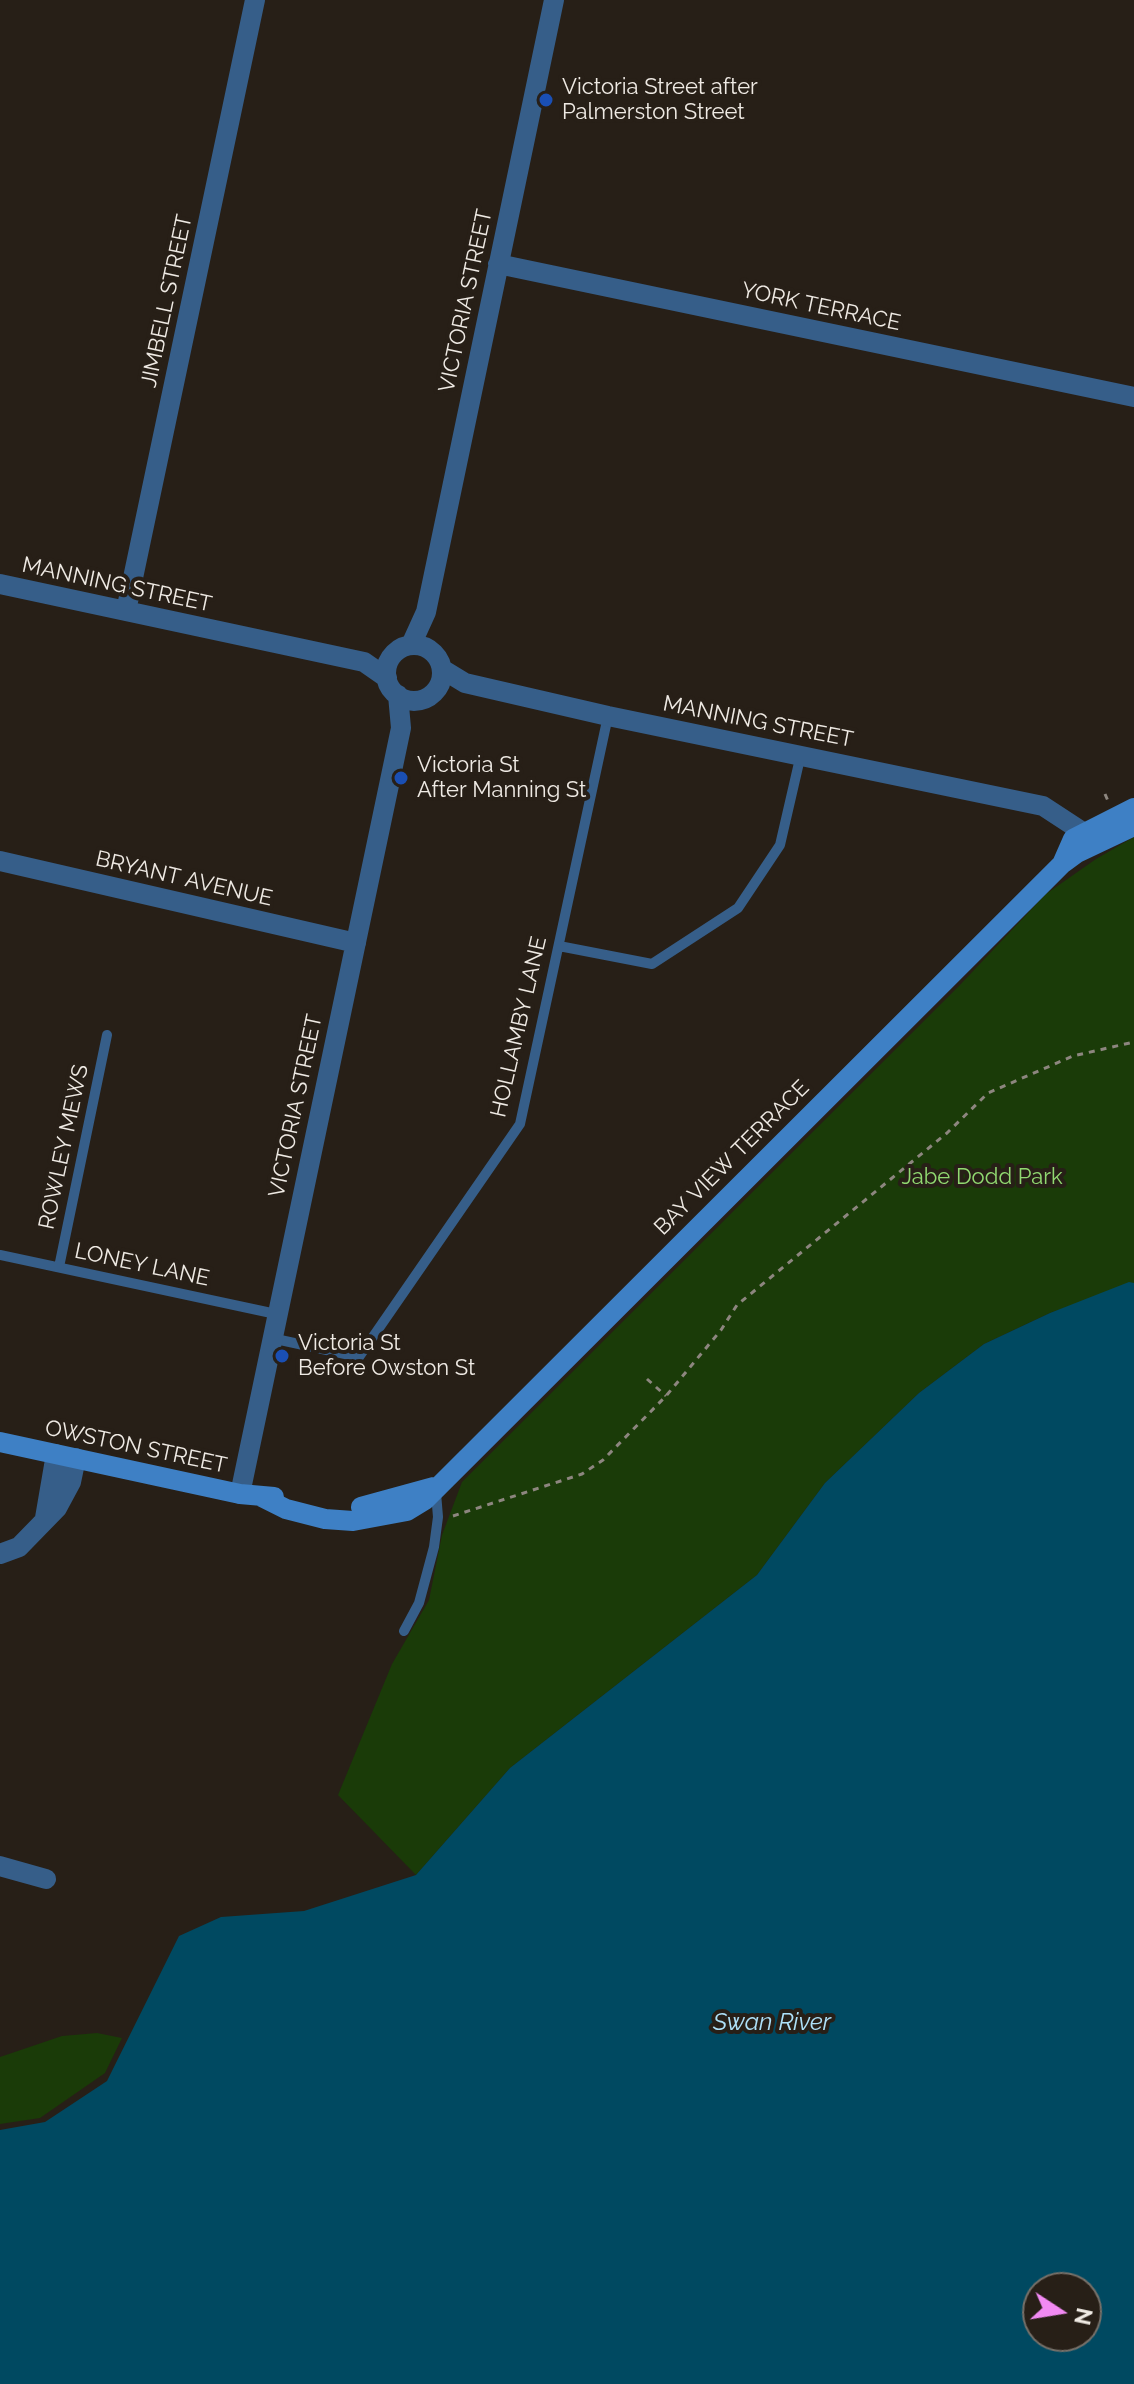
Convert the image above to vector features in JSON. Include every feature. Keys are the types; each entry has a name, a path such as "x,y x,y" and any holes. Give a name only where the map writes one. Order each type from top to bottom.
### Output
{"street":[{"name":"JIMBELL STREET","path":"126,611 255,0"},
{"name":"VICTORIA STREET","path":"240,1494 401,728 389,660 402,649 426,612 554,0"},
{"name":"YORK TERRACE","path":"498,264 1134,397"},
{"name":"MANNING STREET","path":"0,584 364,662 392,687"},
{"name":"VICTORIA STREET","path":"401,728 426,696 438,661 426,612"},
{"name":"MANNING STREET","path":"364,662 402,649 438,661 465,683 608,716 1043,806 1085,840"},
{"name":"MANNING STREET","path":"426,696 465,683"},
{"path":"392,687 426,696"},
{"name":"BAY VIEW TERRACE","path":"382,1510 436,1487 1085,840 1134,808"},
{"name":"BAY VIEW TERRACE","path":"1085,840 1134,826"},
{"name":"BRYANT AVENUE","path":"0,861 356,943"},
{"name":"OWSTON STREET","path":"0,1442 262,1497 286,1509 325,1519 353,1521 382,1510"},
{"path":"0,1554 19,1547 66,1496 66,1456"},
{"path":"0,1866 46,1879"}],"lane":[{"name":"HOLLAMBY LANE","path":"271,1338 359,1357 520,1124 608,716"},
{"path":"559,946 652,964 738,908 780,845 801,754"},
{"name":"ROWLEY MEWS","path":"59,1267 107,1035"},
{"name":"LONEY LANE","path":"0,1255 276,1314"},
{"path":"404,1631 419,1603 438,1517 436,1487"}],"path":[{"path":"438,1517 498,1503 582,1474 603,1460 666,1396 721,1330 737,1305 947,1133 988,1093 1073,1056 1134,1042"},
{"path":"647,1379 666,1396"}],"green space":[{"name":"Jabe Dodd Park","path":"1134,837 1134,1283 1050,1313 984,1344 919,1393 825,1483 757,1575 510,1768 416,1875 338,1795 392,1664 429,1600 442,1535 462,1482 958,987 1046,894"},
{"path":"97,2033 122,2038 105,2073 40,2118 0,2124 0,2057 62,2036"}],"water":[{"name":"Swan River","path":"1129,1282 1134,1283 1134,2384 0,2384 0,2130 45,2122 107,2081 179,1936 221,1917 304,1911 416,1875 510,1768 757,1575 825,1483 919,1393 984,1344 1050,1313"}],"place":[{"name":"Victoria Street after Palmerston Street","path":"546,100"},
{"name":"Victoria St After Manning St","path":"401,778"},
{"name":"Victoria St Before Owston St","path":"282,1356"}]}
